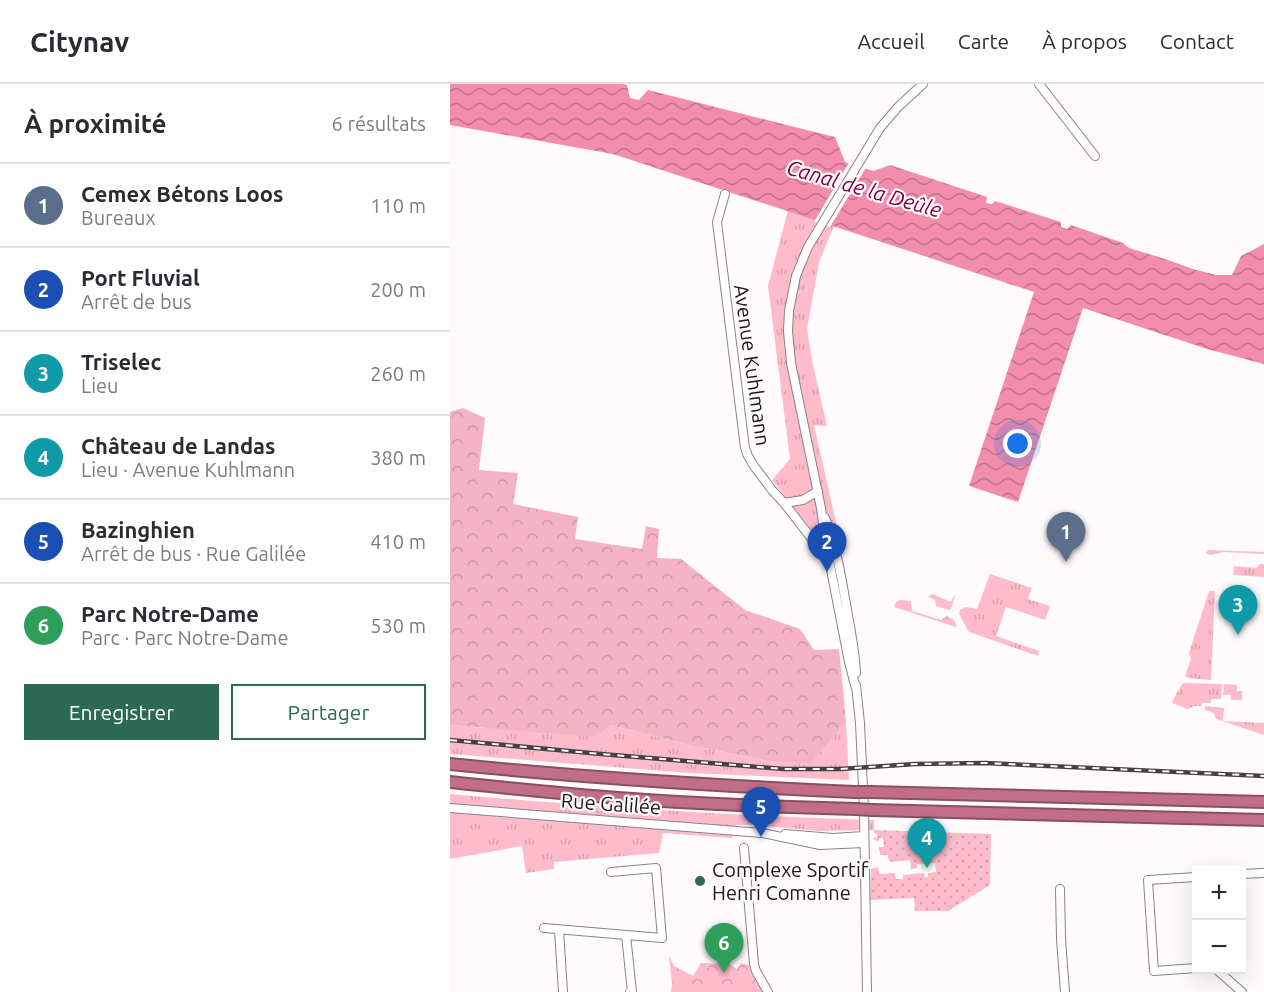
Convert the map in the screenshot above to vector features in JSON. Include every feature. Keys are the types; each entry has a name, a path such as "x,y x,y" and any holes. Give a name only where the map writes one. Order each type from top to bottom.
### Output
{"highway":[{"path":"450,764 544,774 715,786 855,792 1262,802"},
{"path":"450,782 645,800 751,806 1260,822"}],"street":[{"name":"Avenue Kuhlmann","path":"867,992 860,723 830,543 793,371 788,340 790,300 804,255 880,128 898,107 923,84"},
{"path":"1039,84 1095,156"},
{"name":"Avenue Kuhlmann","path":"726,194 717,222 742,435 748,456 813,541 821,544 830,543"},
{"path":"784,503 803,500 818,491"},
{"name":"Rue Galilée","path":"450,808 864,840"},
{"path":"744,848 754,964 768,992"},
{"path":"544,928 662,938 656,868 611,872"},
{"path":"1246,874 1264,873"},
{"path":"1192,877 1148,880 1154,971 1192,968"},
{"path":"1060,889 1065,992"},
{"path":"559,930 563,992"},
{"path":"627,936 631,992"},
{"path":"1222,974 1242,992"}],"green space":[{"path":"788,210 834,226 819,262 807,329 827,426 814,425 837,527 816,536 772,480 790,459 768,286"},
{"path":"463,408 485,418 479,470 518,473 513,504 578,517 575,539 642,549 646,526 659,529 657,558 681,559 745,610 800,629 814,650 839,649 846,722 811,764 769,761 690,745 610,725 595,737 450,725 450,412"},
{"path":"1208,550 1264,552 1264,554 1224,552 1210,555 1206,553"},
{"path":"1264,564 1264,577 1233,575 1234,566 1256,568"},
{"path":"990,574 1032,588 1028,599 1050,606 1045,620 1006,607 996,636 1039,651 1038,656 969,632 959,614 960,610 966,607 977,609"},
{"path":"1209,591 1215,591 1211,680 1188,678 1185,676 1191,659 1189,653"},
{"path":"932,594 951,602 955,596 951,609 936,606 935,600 928,597"},
{"path":"900,600 911,601 912,611 941,620 946,616 953,619 957,626 894,607"},
{"path":"1183,683 1222,684 1221,699 1211,699 1211,703 1202,703 1201,706 1188,709 1172,703"},
{"path":"1224,684 1237,685 1237,691 1242,691 1242,700 1231,700 1231,695 1223,695"},
{"path":"1205,706 1224,708 1223,721 1216,719 1214,713 1205,710"},
{"path":"1223,721 1264,723 1264,735"},
{"path":"846,722 849,780 689,773 450,754 450,725 482,728 610,725 690,745 769,761 811,764"},
{"path":"450,794 662,810 874,820 874,830 819,831 736,825 732,838 663,833 659,853 554,862 554,869 526,873 522,846 450,859"},
{"path":"874,830 991,834 990,885 948,911 915,911 914,898 870,900 871,869 878,867 879,874 895,873 896,879 903,879 903,875 924,873 925,877 928,877 928,873 936,872 935,863 917,864 917,868 911,869 910,860 891,862 888,855 880,855 879,847 884,847 883,838 879,838 879,841 873,840 877,837"},
{"path":"669,955 674,966 693,976 701,963 729,964 737,969 741,963 749,965 764,992 671,992"}],"water":[{"name":"Canal de la Deûle","path":"450,84 623,84 627,85 630,98 639,100 648,90 835,137 845,162 850,164 874,171 890,165 987,197 986,203 992,204 995,201 1061,222 1061,227 1067,229 1071,225 1123,243 1129,248 1216,275 1232,275 1241,256 1264,244 1264,364 1207,349 1083,308 1018,502 969,486 1034,292 613,154 450,125"}],"pier":[{"path":"850,161 867,166 830,227 814,222"}],"railway":[{"path":"450,740 783,769 985,763 1264,776"}],"place":[{"name":"Cemex Bétons Loos","path":"1066,562"},
{"name":"Port Fluvial","path":"827,572"},
{"name":"Triselec","path":"1238,635"},
{"name":"Bazinghien","path":"761,837"},
{"name":"Château de Landas","path":"927,868"},
{"name":"Complexe Sportif Henri Comanne","path":"700,881"},
{"name":"Parc Notre-Dame","path":"724,973"}]}
